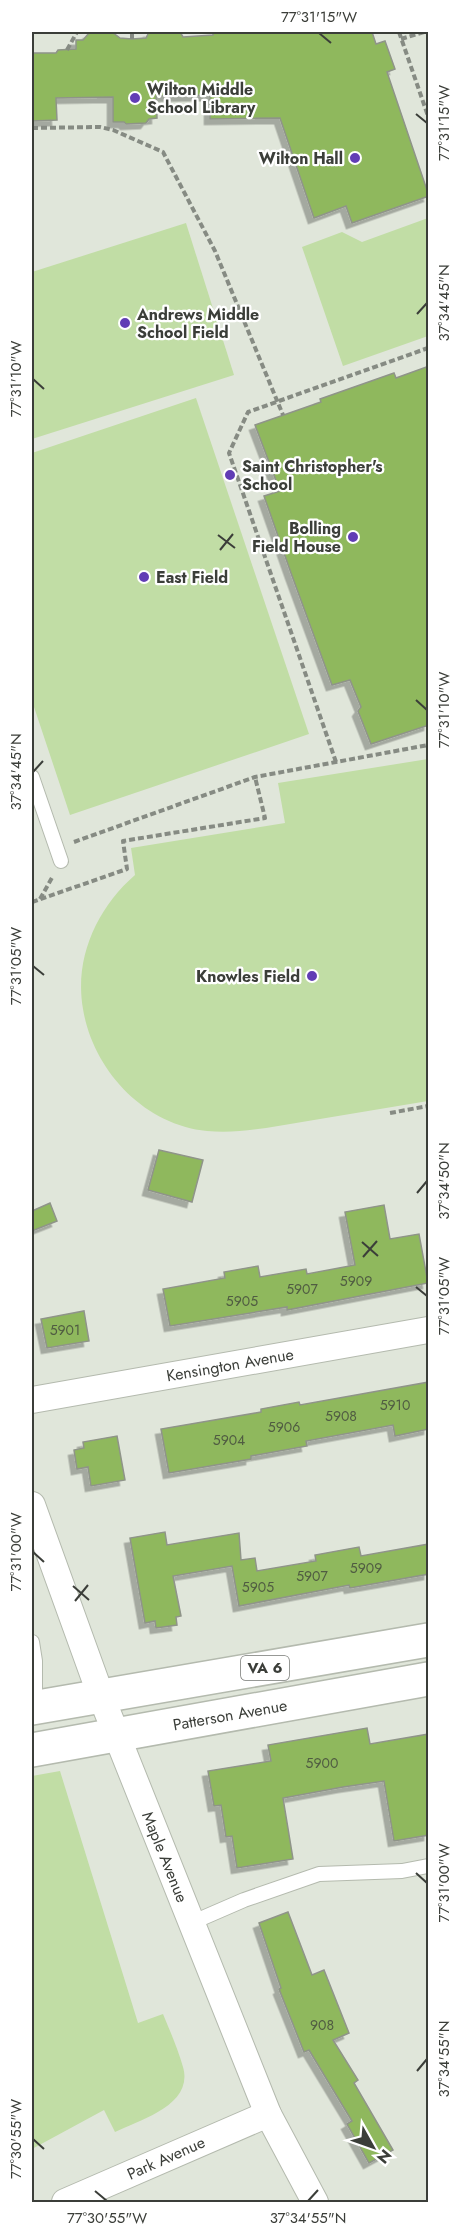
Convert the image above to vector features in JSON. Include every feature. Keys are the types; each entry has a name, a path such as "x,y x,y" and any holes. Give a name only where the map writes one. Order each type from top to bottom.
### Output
{"main road":[{"name":"VA 6","path":"33,1708 429,1640"},
{"name":"Patterson Avenue","path":"32,1750 429,1679"}],"street":[{"name":"Kensington Avenue","path":"32,1400 429,1330"},
{"name":"Maple Avenue","path":"32,1505 37,1534 268,2114 315,2202"},
{"name":"Park Avenue","path":"65,2202 268,2114"}],"lane":[{"path":"32,777 61,861"},
{"path":"32,1642 33,1708"},
{"path":"192,1923 244,1900 319,1874 402,1871 429,1866"}],"path":[{"path":"67,50 77,32"},
{"path":"132,32 132,39"},
{"path":"399,32 429,116"},
{"path":"401,39 424,32"},
{"path":"32,128 100,127 163,152 215,251 283,416"},
{"path":"336,762 229,453 248,412 429,348"},
{"path":"40,899 71,843 255,777 429,745"},
{"path":"32,902 127,869 123,841 265,818 255,777"},
{"path":"390,1113 429,1106"}],"green space":[{"path":"428,218 428,336 343,366 302,247 342,232 362,242"},
{"name":"Andrews Middle School Field","path":"186,223 234,375 32,439 32,272"},
{"name":"East Field","path":"196,398 309,734 70,815 32,701 32,453"},
{"path":"428,759 428,1101 267,1128 219,1132 184,1127 162,1118 125,1091 110,1073 98,1053 89,1032 81,990 85,953 91,935 99,918 121,888 135,875 131,848 285,823 278,783"},
{"path":"60,1771 138,2023 163,2014 181,2060 184,2080 181,2092 173,2101 138,2122 115,2132 104,2110 32,2149 32,1776"}],"building":[{"name":"Wilton Hall","path":"112,32 120,38 132,39 146,38 149,32 180,32 183,37 213,35 213,32 372,32 376,44 385,41 395,69 387,72 429,196 352,223 346,206 314,218 280,118 210,119 210,95 156,96 157,118 149,119 146,123 126,124 113,122 113,97 56,98 57,120 32,121 32,53 56,53 58,50 76,49 76,40 83,40 89,33"},
{"name":"Bolling Field House","path":"429,366 429,725 371,744 358,711 361,707 350,680 332,685 291,573 264,496 280,491 255,425 394,373 396,378"},
{"path":"159,1150 203,1160 192,1202 148,1190"},
{"path":"50,1203 57,1221 32,1231 32,1211"},
{"path":"384,1205 390,1239 419,1234 428,1283 287,1310 287,1307 170,1326 163,1289 225,1278 224,1272 258,1266 260,1277 306,1269 307,1274 355,1265 345,1212"},
{"path":"84,1311 89,1341 47,1348 41,1319"},
{"path":"429,1382 429,1429 395,1436 393,1425 306,1441 307,1446 251,1456 251,1459 169,1473 161,1429 261,1412 261,1409 299,1402 300,1405"},
{"path":"117,1436 125,1480 91,1486 88,1467 77,1469 74,1450 84,1448 83,1442"},
{"path":"165,1532 167,1545 239,1533 241,1560 255,1558 257,1571 316,1561 315,1555 359,1547 361,1556 429,1544 429,1574 350,1588 349,1585 239,1606 232,1566 173,1576 181,1616 176,1617 177,1625 156,1628 155,1621 145,1623 130,1538"},
{"path":"367,1728 370,1744 429,1734 429,1835 394,1841 384,1781 343,1787 283,1798 293,1859 237,1868 232,1836 226,1837 221,1805 214,1806 208,1771 271,1761 268,1745"},
{"path":"288,1912 312,1975 324,1970 349,2033 333,2040 358,2080 354,2083 393,2150 369,2163 347,2124 352,2121 309,2050 304,2052 279,1989 281,1988 259,1923"}],"place":[{"name":"Wilton Middle School Library","path":"135,98"},
{"name":"Wilton Hall","path":"355,158"},
{"name":"Andrews Middle School Field","path":"125,323"},
{"name":"Saint Christopher's School","path":"230,475"},
{"name":"Bolling Field House","path":"353,537"},
{"name":"East Field","path":"144,577"},
{"name":"Knowles Field","path":"312,976"}]}
